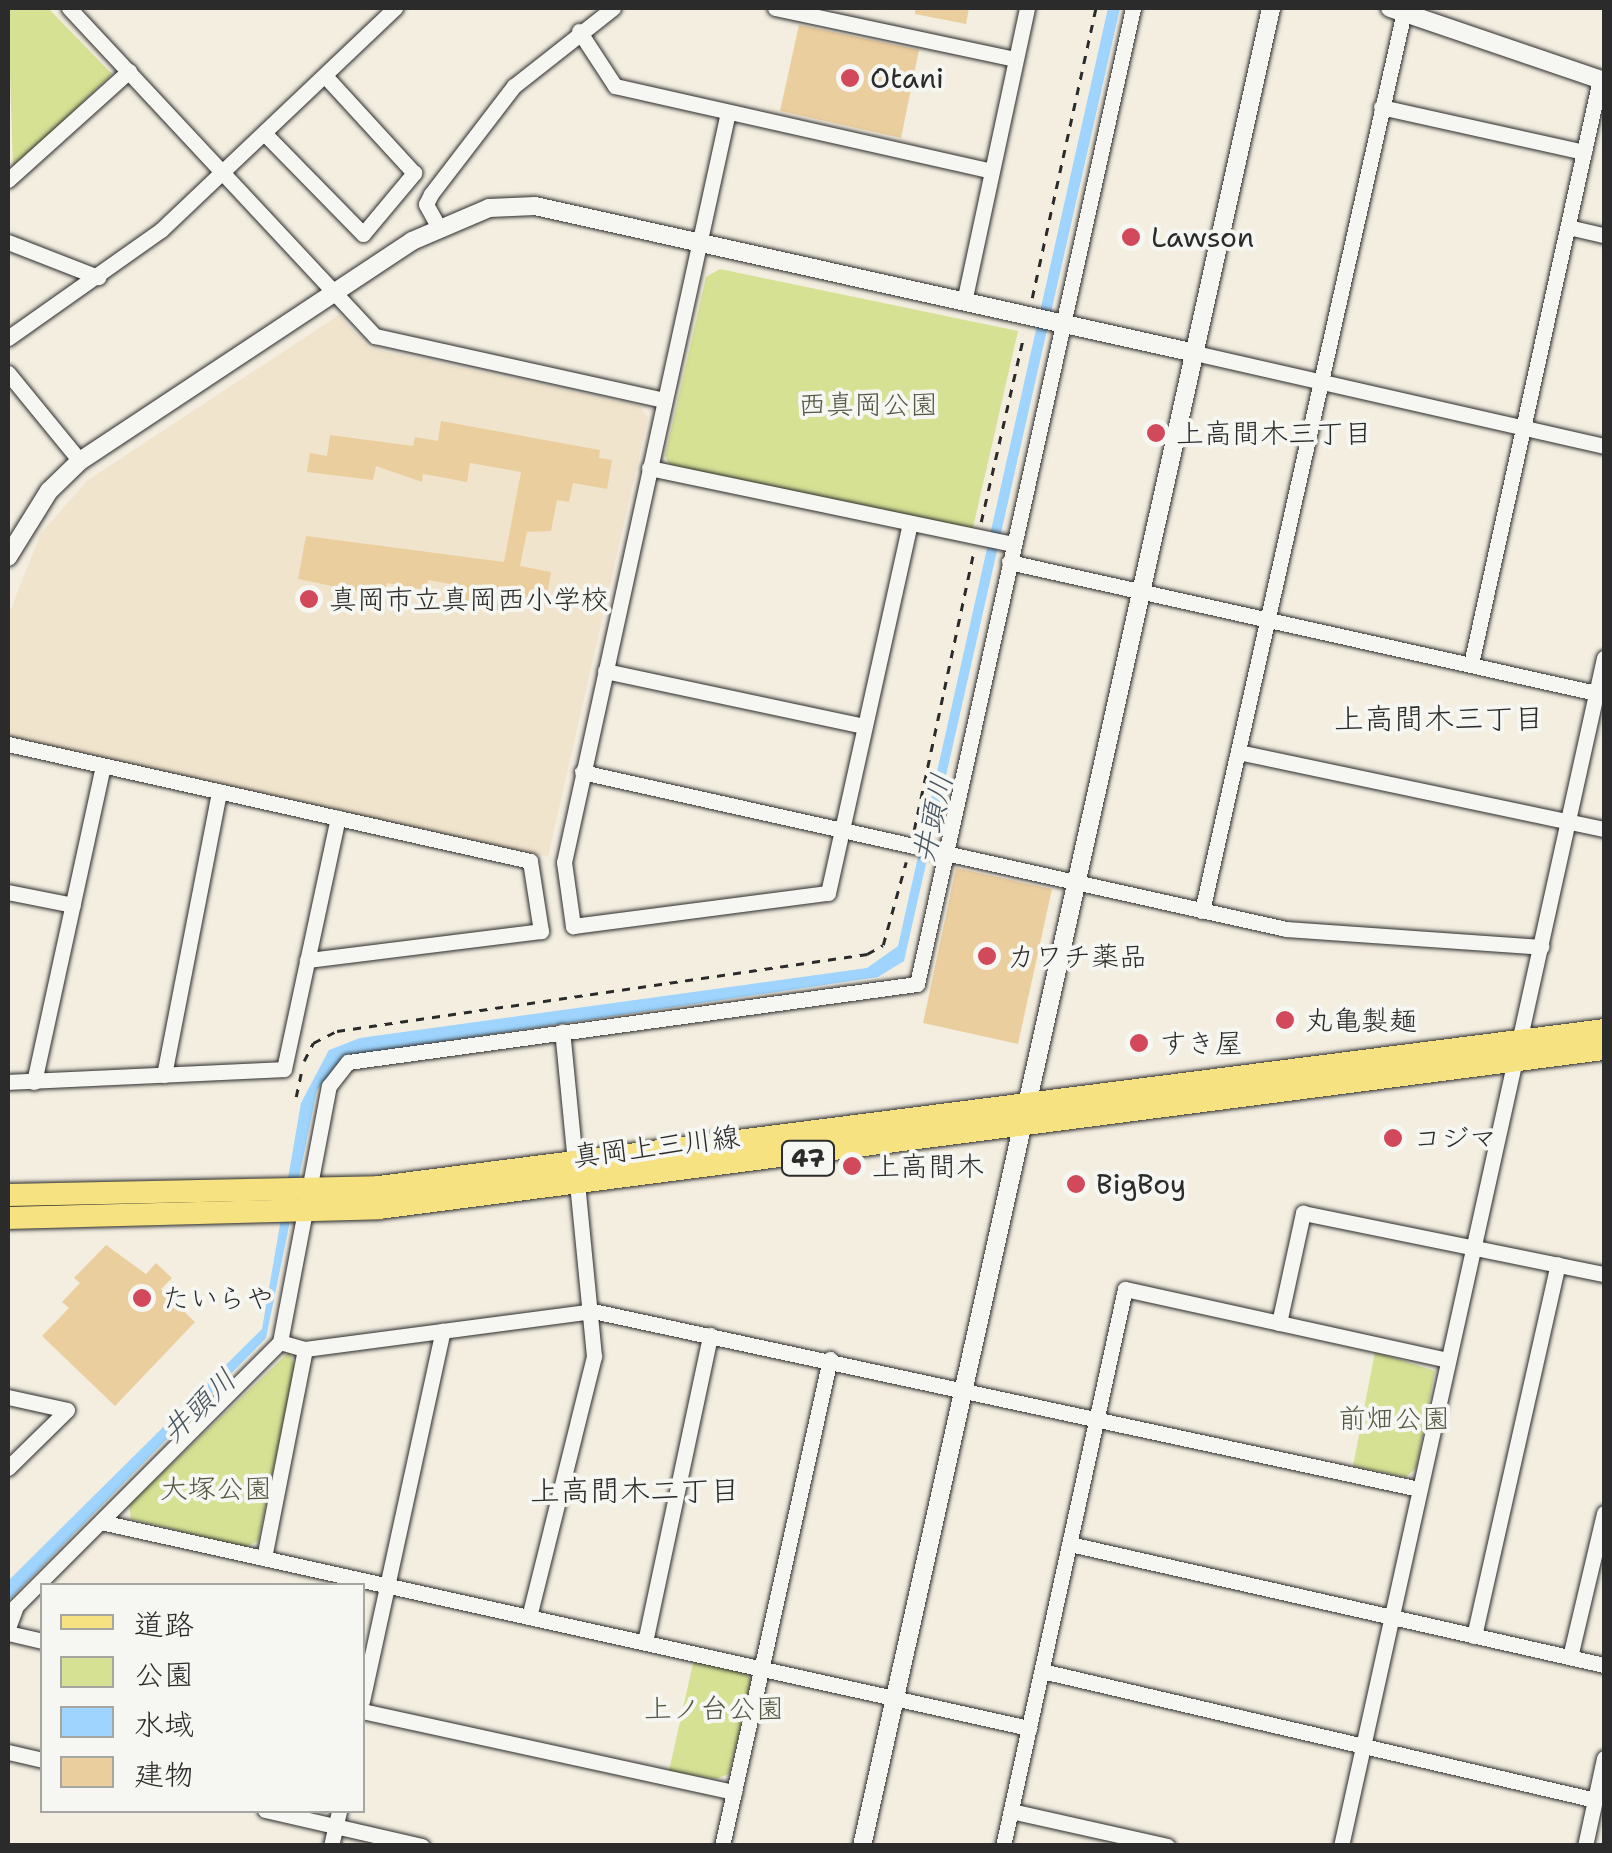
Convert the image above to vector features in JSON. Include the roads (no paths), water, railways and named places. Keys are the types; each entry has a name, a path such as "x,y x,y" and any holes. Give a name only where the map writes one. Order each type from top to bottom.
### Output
{"main road":[{"name":"真岡上三川線","path":"8,1195 310,1192 580,1174 1022,1130 1516,1053 1604,1030"},
{"name":"真岡上三川線","path":"8,1218 304,1216 1028,1106 1516,1053 1604,1049"}],"street":[{"path":"69,8 375,336 664,400"},
{"path":"8,338 98,278 224,172 395,8"},
{"path":"438,226 426,204 442,176 514,86 580,30 613,8"},
{"path":"775,8 1016,59"},
{"path":"964,302 1027,8"},
{"path":"40,1639 8,1630 16,1606 280,1342 329,1086 348,1062 908,989 917,984 1133,8"},
{"path":"862,1846 1271,8"},
{"path":"1202,910 1381,107 1397,10 1602,80 1471,664"},
{"path":"580,30 614,86 992,171"},
{"path":"8,180 129,71"},
{"path":"265,134 363,234 414,173 326,77"},
{"path":"1381,107 1584,152"},
{"path":"728,112 564,862 573,926 828,893 910,523"},
{"path":"8,557 38,505 80,461 438,226 489,208 535,206 1604,446"},
{"path":"1568,227 1604,236"},
{"path":"8,242 98,278"},
{"path":"8,373 80,461"},
{"path":"649,468 1013,544"},
{"path":"1009,562 1596,693"},
{"path":"1341,1846 1604,658"},
{"path":"605,670 864,726"},
{"path":"8,744 530,861 541,931 307,960"},
{"path":"1238,752 1566,826 1604,829"},
{"path":"34,1082 103,766"},
{"path":"582,772 1286,929 1541,947"},
{"path":"164,1075 219,791"},
{"path":"8,1082 284,1068 338,818"},
{"path":"8,892 73,906"},
{"path":"529,1617 594,1356 580,1174 562,1032"},
{"path":"1279,1323 1303,1213 1604,1274"},
{"path":"1474,1636 1558,1264"},
{"path":"1003,1846 1125,1289 1447,1360"},
{"path":"280,1342 305,1349 593,1311 830,1359 1419,1489"},
{"path":"365,1687 442,1331"},
{"path":"645,1642 710,1335"},
{"path":"264,1558 305,1349"},
{"path":"722,1846 830,1359"},
{"path":"8,1397 67,1410 8,1468"},
{"path":"1570,1657 1604,1514"},
{"path":"102,1522 1029,1728"},
{"path":"1070,1544 1604,1665"},
{"path":"1042,1671 1591,1799"},
{"path":"365,1711 734,1792"},
{"path":"8,1752 40,1760"},
{"path":"1585,1846 1591,1799 1604,1758"},
{"path":"1011,1812 1166,1846"},
{"path":"289,1813 337,1819 422,1846"},
{"path":"331,1846 337,1819"}],"water":[{"name":"井頭川","path":"1108,8 1120,8 904,961 878,977 344,1056 317,1090 266,1338 8,1601 8,1581 262,1329 301,1103 329,1050 360,1038 867,968 898,946"}],"place":[{"name":"Otani","path":"850,78"},
{"name":"Lawson","path":"1131,237"},
{"name":"上高間木三丁目","path":"1156,433"},
{"name":"真岡市立真岡西小学校","path":"309,599"},
{"name":"カワチ薬品","path":"987,956"},
{"name":"丸亀製麺","path":"1285,1020"},
{"name":"すき屋","path":"1139,1043"},
{"name":"コジマ","path":"1393,1138"},
{"name":"上高間木","path":"852,1166"},
{"name":"BigBoy","path":"1076,1184"},
{"name":"たいらや","path":"142,1298"}],"district":[{"name":"上高間木三丁目","path":"1439,719"},
{"name":"上高間木二丁目","path":"635,1491"}],"park label":[{"name":"西真岡公園","path":"868,404"},
{"name":"前畑公園","path":"1394,1418"},
{"name":"大塚公園","path":"216,1488"},
{"name":"上ノ台公園","path":"714,1708"}]}
